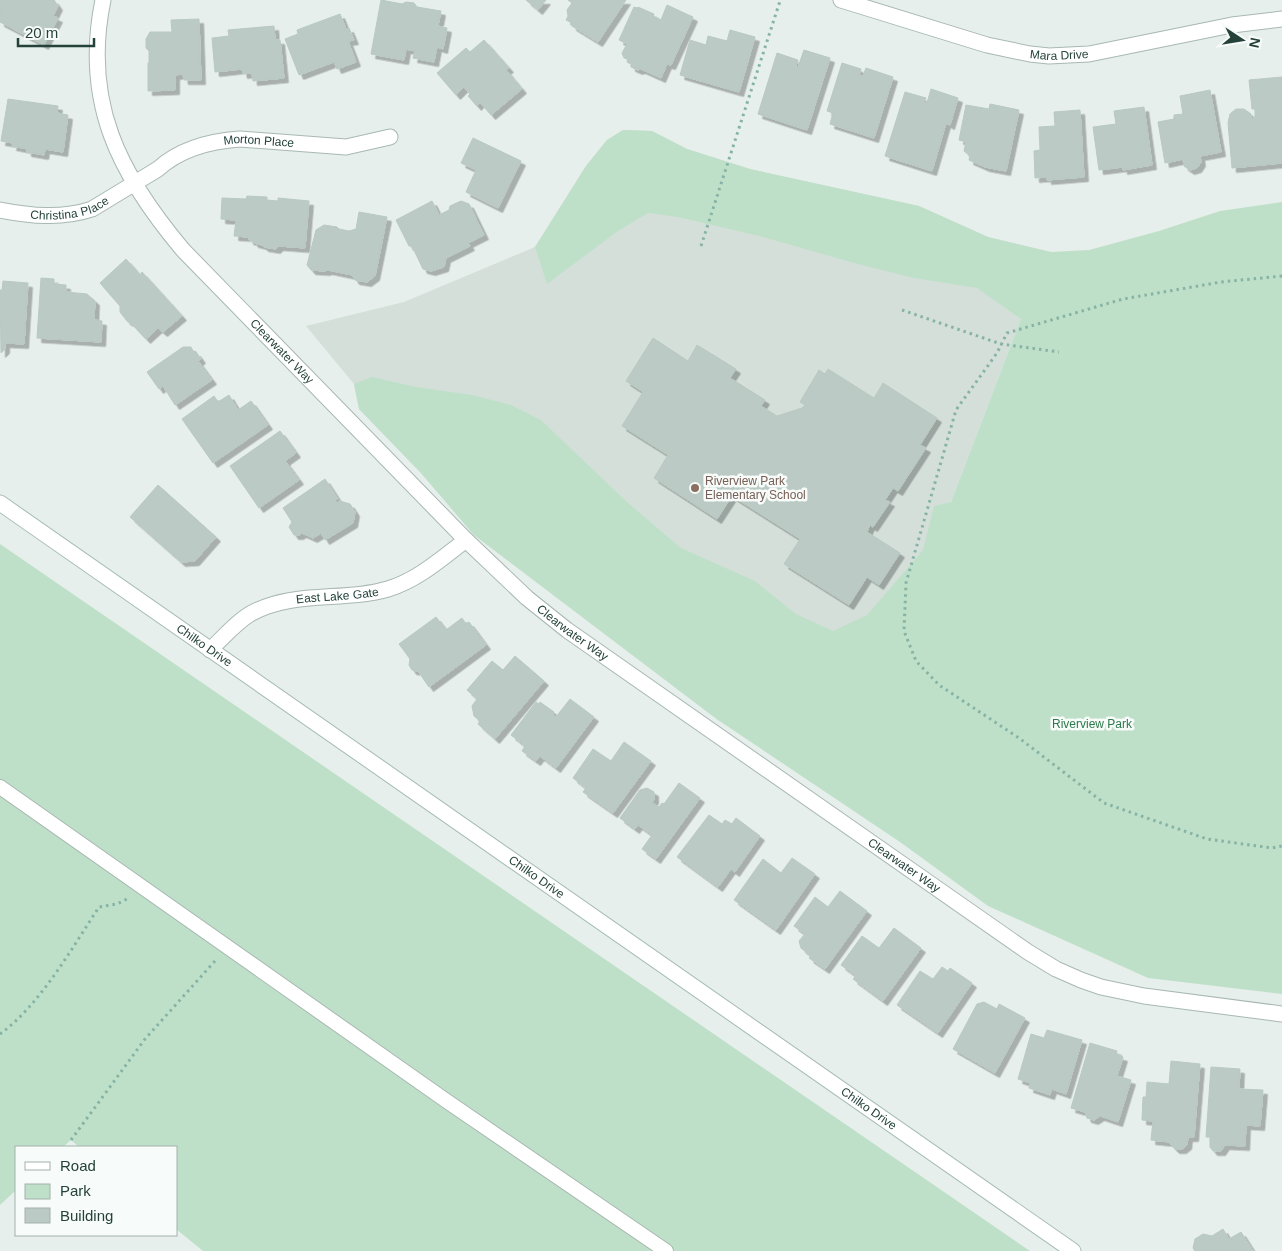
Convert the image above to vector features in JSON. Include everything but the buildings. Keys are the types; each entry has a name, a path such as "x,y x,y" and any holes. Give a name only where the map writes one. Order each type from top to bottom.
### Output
{"street":[{"name":"Clearwater Way","path":"103,0 98,41 99,88 104,115 112,141 156,217 183,250 466,540 527,598 567,630 1042,961 1081,980 1101,987 1144,996 1282,1014"},
{"name":"Mara Drive","path":"841,0 987,45 1049,56 1089,54 1232,25 1282,19"},
{"name":"Morton Place","path":"135,183 158,169 165,162 204,144 224,140 240,139 346,147 390,137"},
{"name":"Christina Place","path":"0,210 47,216 80,213 92,209 135,183"},
{"name":"Chilko Drive","path":"0,503 1073,1251"},
{"name":"East Lake Gate","path":"210,650 239,622 263,608 314,597 369,594 390,588 423,573 466,540"}],"lane":[{"path":"0,787 448,1102 666,1251"}],"path":[{"path":"701,246 780,1"},
{"path":"1282,276 1221,282 1123,299 1007,333 997,353 956,410 906,583 904,631 916,660 939,685 1018,738 1104,803 1207,839 1272,848 1282,846"},
{"path":"902,310 1001,344 1059,352"},
{"path":"0,1034 24,1013 53,976 99,907 117,904 144,889"},
{"path":"71,1140 145,1039 227,947"}],"shaded area":[{"name":"Riverview Park Elementary School","path":"623,130 652,131 687,149 750,169 919,206 988,237 1051,252 1021,319 951,502 901,641 718,720 474,535 421,473 359,409 354,384 306,326 404,302 535,247 586,166 607,140"}],"green space":[{"name":"Riverview Park","path":"623,130 652,131 687,149 750,169 919,206 988,237 1051,252 1089,250 1159,231 1220,211 1282,202 1282,994 1148,978 988,906 900,842 718,720 474,535 421,473 359,409 354,384 372,377 416,387 472,395 511,405 541,420 627,502 681,548 755,581 796,614 833,631 867,615 923,550 934,506 951,502 1021,319 977,288 914,278 759,236 678,217 648,213 618,231 547,284 535,247 586,166 607,140"},
{"path":"0,544 1030,1251 203,1251 178,1231 178,1146 78,1146 71,1140 64,1146 15,1146 15,1191 0,1205"}],"place":[{"name":"Riverview Park Elementary School","path":"695,488"}]}
